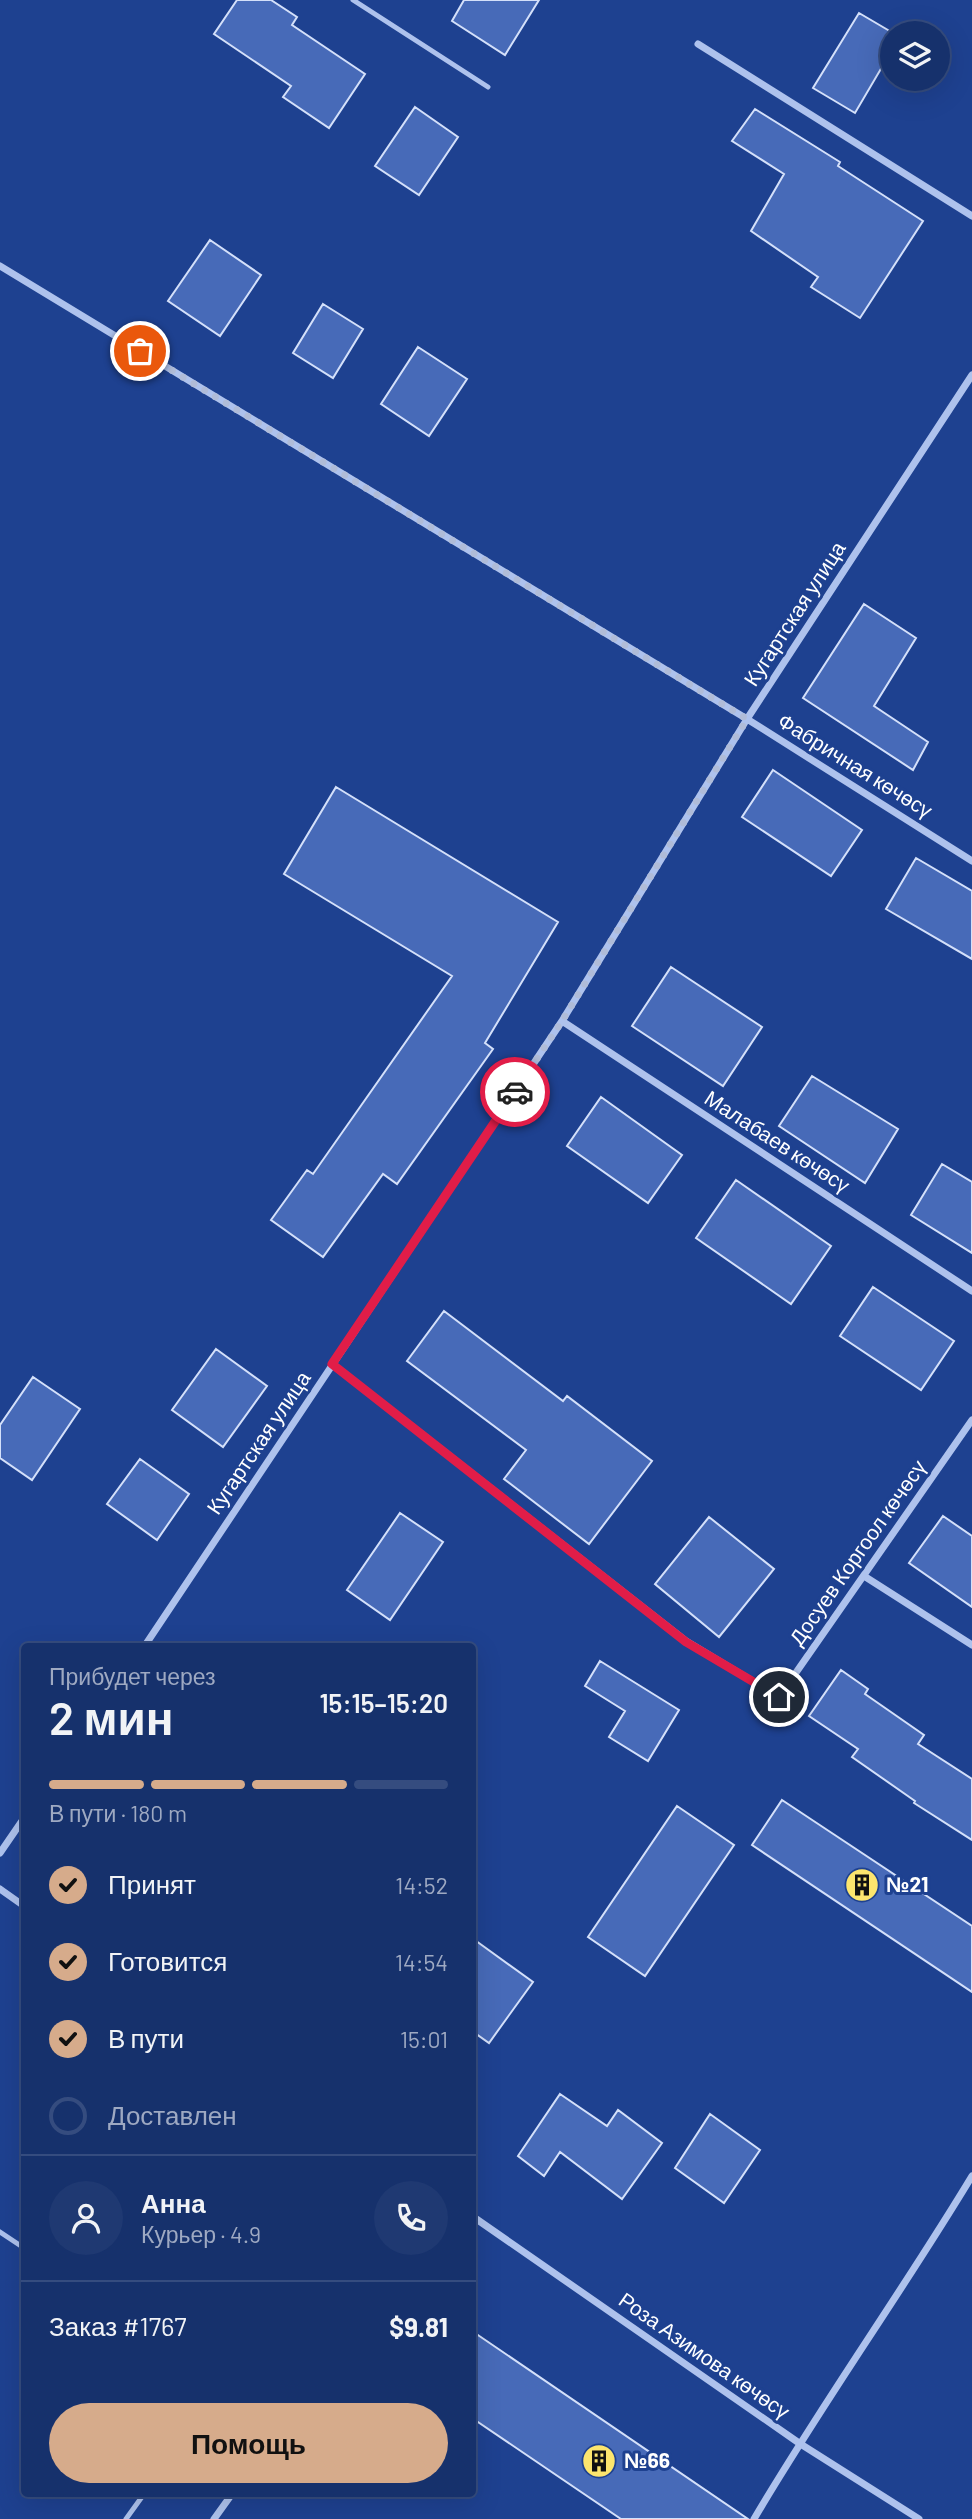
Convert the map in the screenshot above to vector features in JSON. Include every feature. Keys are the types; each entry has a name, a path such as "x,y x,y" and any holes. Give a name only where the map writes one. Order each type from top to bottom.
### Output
{"street":[{"path":"698,44 972,216"},
{"name":"Фабричная көчөсү","path":"0,266 747,719 972,861"},
{"name":"Кугартская улица","path":"147,1643 562,1021 747,719 972,375"},
{"name":"Малабаев көчөсү","path":"562,1021 972,1291"},
{"name":"Досуев Коргоол көчөсү","path":"332,1364 686,1642 779,1697 972,1420"},
{"path":"864,1576 972,1645"},
{"path":"0,1853 21,1822"},
{"path":"0,1889 21,1904"},
{"path":"754,2519 799,2444 972,2176"},
{"name":"Роза Азимова көчөсү","path":"476,2219 799,2444 919,2519"},
{"path":"214,2519 230,2497"}],"lane":[{"path":"353,0 488,87"},
{"path":"0,2232 21,2246"},
{"path":"126,2519 142,2497"}],"building":[{"path":"237,0 271,0 297,17 292,25 365,74 329,128 283,97 291,86 214,34"},
{"path":"464,0 539,0 505,55 452,21"},
{"path":"859,13 880,25 880,70 855,113 813,88"},
{"path":"415,107 458,137 419,195 375,166"},
{"path":"755,109 840,162 838,166 923,221 860,318 811,287 818,277 751,231 784,174 732,141"},
{"path":"210,240 261,275 220,336 168,301"},
{"path":"323,304 363,329 333,378 293,353"},
{"path":"418,347 467,379 429,436 381,404"},
{"path":"864,604 916,638 874,706 928,742 913,770 803,698"},
{"path":"773,770 862,830 831,876 742,817"},
{"path":"336,787 558,922 485,1043 493,1049 397,1184 383,1174 323,1257 271,1220 307,1170 313,1174 452,976 284,874"},
{"path":"916,858 972,891 972,959 886,909"},
{"path":"671,967 762,1027 723,1086 632,1026"},
{"path":"812,1076 898,1129 865,1183 779,1126"},
{"path":"601,1097 682,1155 648,1203 567,1146"},
{"path":"942,1164 972,1182 972,1253 911,1215"},
{"path":"736,1180 831,1246 791,1304 696,1238"},
{"path":"873,1287 954,1341 921,1390 840,1336"},
{"path":"444,1311 563,1401 567,1396 652,1461 589,1544 504,1479 526,1450 407,1361"},
{"path":"216,1349 267,1386 223,1447 172,1410"},
{"path":"33,1377 80,1409 32,1480 0,1458 0,1425"},
{"path":"140,1459 189,1494 157,1540 107,1504"},
{"path":"400,1513 443,1542 390,1620 347,1590"},
{"path":"943,1516 972,1536 972,1607 909,1563"},
{"path":"709,1517 774,1569 719,1637 655,1584"},
{"path":"600,1661 679,1710 648,1761 609,1737 625,1711 585,1686"},
{"path":"841,1670 868,1689 865,1694 924,1735 918,1744 972,1779 972,1840 914,1803 915,1801 852,1757 858,1749 809,1716"},
{"name":"№21","path":"782,1800 972,1926 972,1992 752,1845"},
{"path":"677,1806 734,1845 645,1976 588,1937"},
{"path":"476,1941 533,1982 489,2043 476,2034"},
{"path":"560,2094 607,2126 618,2110 662,2143 622,2199 560,2152 544,2176 518,2156"},
{"path":"710,2114 760,2150 724,2203 675,2168"},
{"name":"№66","path":"476,2334 748,2519 621,2519 476,2421"}],"way so far":[{"path":"140,351 747,719 562,1021 515,1092"}],"place":[{"name":"№21","path":"862,1885"},
{"name":"№66","path":"599,2461"}],"route":[{"path":"515,1092 332,1364 686,1642 779,1697"}]}
